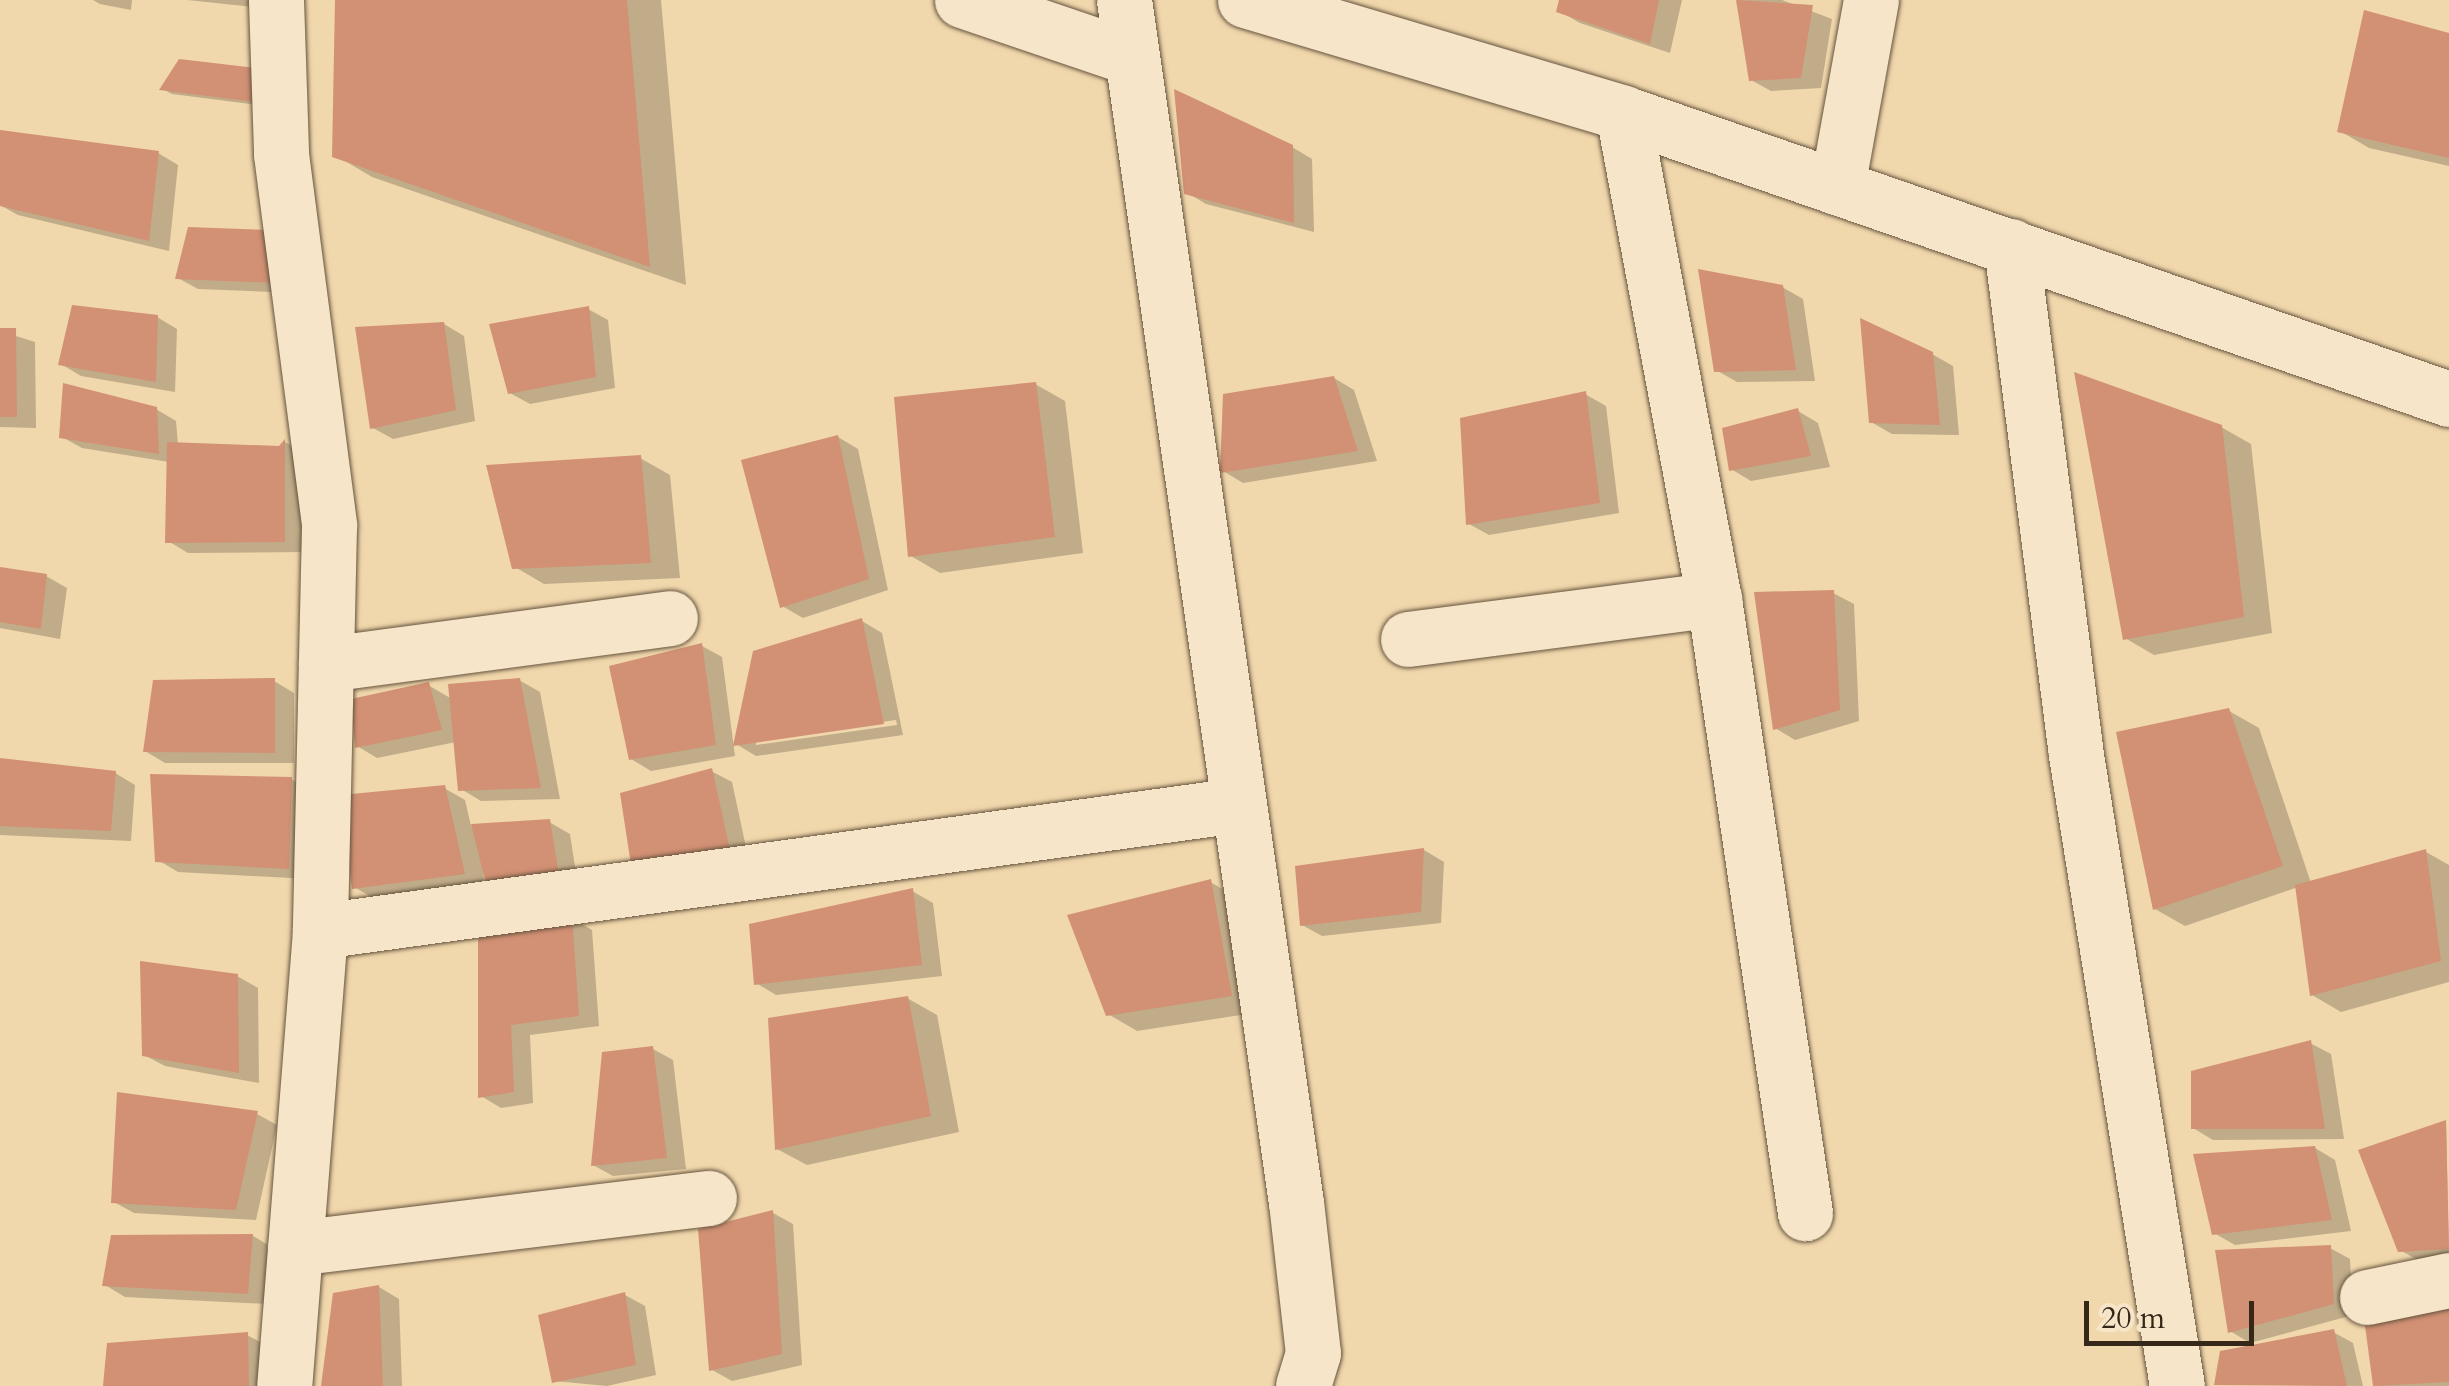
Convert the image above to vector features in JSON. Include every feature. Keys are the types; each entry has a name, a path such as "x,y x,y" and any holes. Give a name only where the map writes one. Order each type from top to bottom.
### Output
{"street":[{"path":"276,0 281,154 329,526 320,931 284,1386"},
{"path":"962,0 1129,57"},
{"path":"1124,0 1311,1334 1303,1386"},
{"path":"1246,0 1623,114 2449,399"},
{"path":"1837,187 1871,0"},
{"path":"1623,114 1714,600 1805,1214"},
{"path":"2011,246 2076,756 2178,1386"},
{"path":"1408,639 1714,600"},
{"path":"326,664 670,618"},
{"path":"320,931 1238,806"},
{"path":"295,1248 709,1198"},
{"path":"2367,1296 2449,1280"}],"building":[{"path":"335,0 627,0 650,267 332,157"},
{"path":"1559,0 1659,0 1650,44 1556,12"},
{"path":"1736,0 1813,5 1801,78 1749,81"},
{"path":"2364,10 2449,33 2449,158 2337,132"},
{"path":"179,59 264,69 256,102 159,90"},
{"path":"1174,89 1293,145 1294,223 1184,194"},
{"path":"0,130 159,151 149,241 0,206"},
{"path":"188,227 271,230 278,283 175,279"},
{"path":"1698,269 1783,285 1796,370 1714,372"},
{"path":"72,305 158,315 156,382 58,365"},
{"path":"589,306 596,377 508,394 489,324"},
{"path":"1860,318 1933,352 1940,425 1869,423"},
{"path":"444,322 456,410 370,429 355,327"},
{"path":"0,328 16,328 17,417 0,417"},
{"path":"2074,372 2222,425 2244,617 2123,640"},
{"path":"1334,376 1358,451 1220,473 1223,394"},
{"path":"1036,382 1055,537 908,557 894,397"},
{"path":"63,383 157,407 159,454 59,438"},
{"path":"1586,391 1600,503 1466,525 1460,418"},
{"path":"1798,408 1811,456 1729,471 1722,428"},
{"path":"838,435 869,579 780,608 741,460"},
{"path":"285,439 285,542 165,543 167,442 279,446"},
{"path":"641,455 651,563 512,569 486,465"},
{"path":"0,567 47,574 41,629 0,622"},
{"path":"1834,590 1840,710 1773,730 1754,592"},
{"path":"862,618 884,724 733,746 753,651"},
{"path":"702,643 716,745 629,760 609,666"},
{"path":"275,678 275,753 143,752 153,680"},
{"path":"520,678 541,788 458,791 448,684"},
{"path":"429,682 442,730 355,748 351,699"},
{"path":"2229,708 2283,866 2153,910 2116,732"},
{"path":"0,758 116,771 111,831 0,826"},
{"path":"712,768 730,850 631,865 620,793"},
{"path":"150,774 292,777 289,869 155,862"},
{"path":"445,785 465,874 352,889 341,795"},
{"path":"550,819 559,875 486,884 471,824"},
{"path":"1424,848 1421,912 1300,926 1295,866"},
{"path":"2426,849 2441,961 2310,996 2295,885"},
{"path":"1211,879 1232,996 1106,1016 1067,915"},
{"path":"913,888 922,965 754,985 749,924"},
{"path":"572,916 579,1016 511,1025 514,1092 478,1098 478,933"},
{"path":"140,961 238,974 239,1073 142,1056"},
{"path":"908,996 931,1116 775,1150 768,1018"},
{"path":"2311,1040 2325,1129 2191,1129 2191,1071"},
{"path":"653,1046 667,1158 591,1166 602,1052"},
{"path":"117,1092 258,1111 236,1210 111,1203"},
{"path":"2446,1120 2449,1249 2398,1252 2358,1150"},
{"path":"2315,1146 2332,1220 2212,1235 2193,1154"},
{"path":"773,1210 782,1354 709,1371 698,1229"},
{"path":"253,1234 248,1294 102,1286 111,1235"},
{"path":"2331,1245 2334,1304 2228,1333 2215,1250"},
{"path":"379,1285 383,1386 321,1386 333,1293"},
{"path":"625,1292 636,1365 552,1383 538,1315"},
{"path":"2449,1304 2449,1382 2373,1386 2364,1318"},
{"path":"2334,1329 2347,1386 2214,1385 2220,1351"},
{"path":"248,1332 249,1386 103,1386 107,1343"}]}
